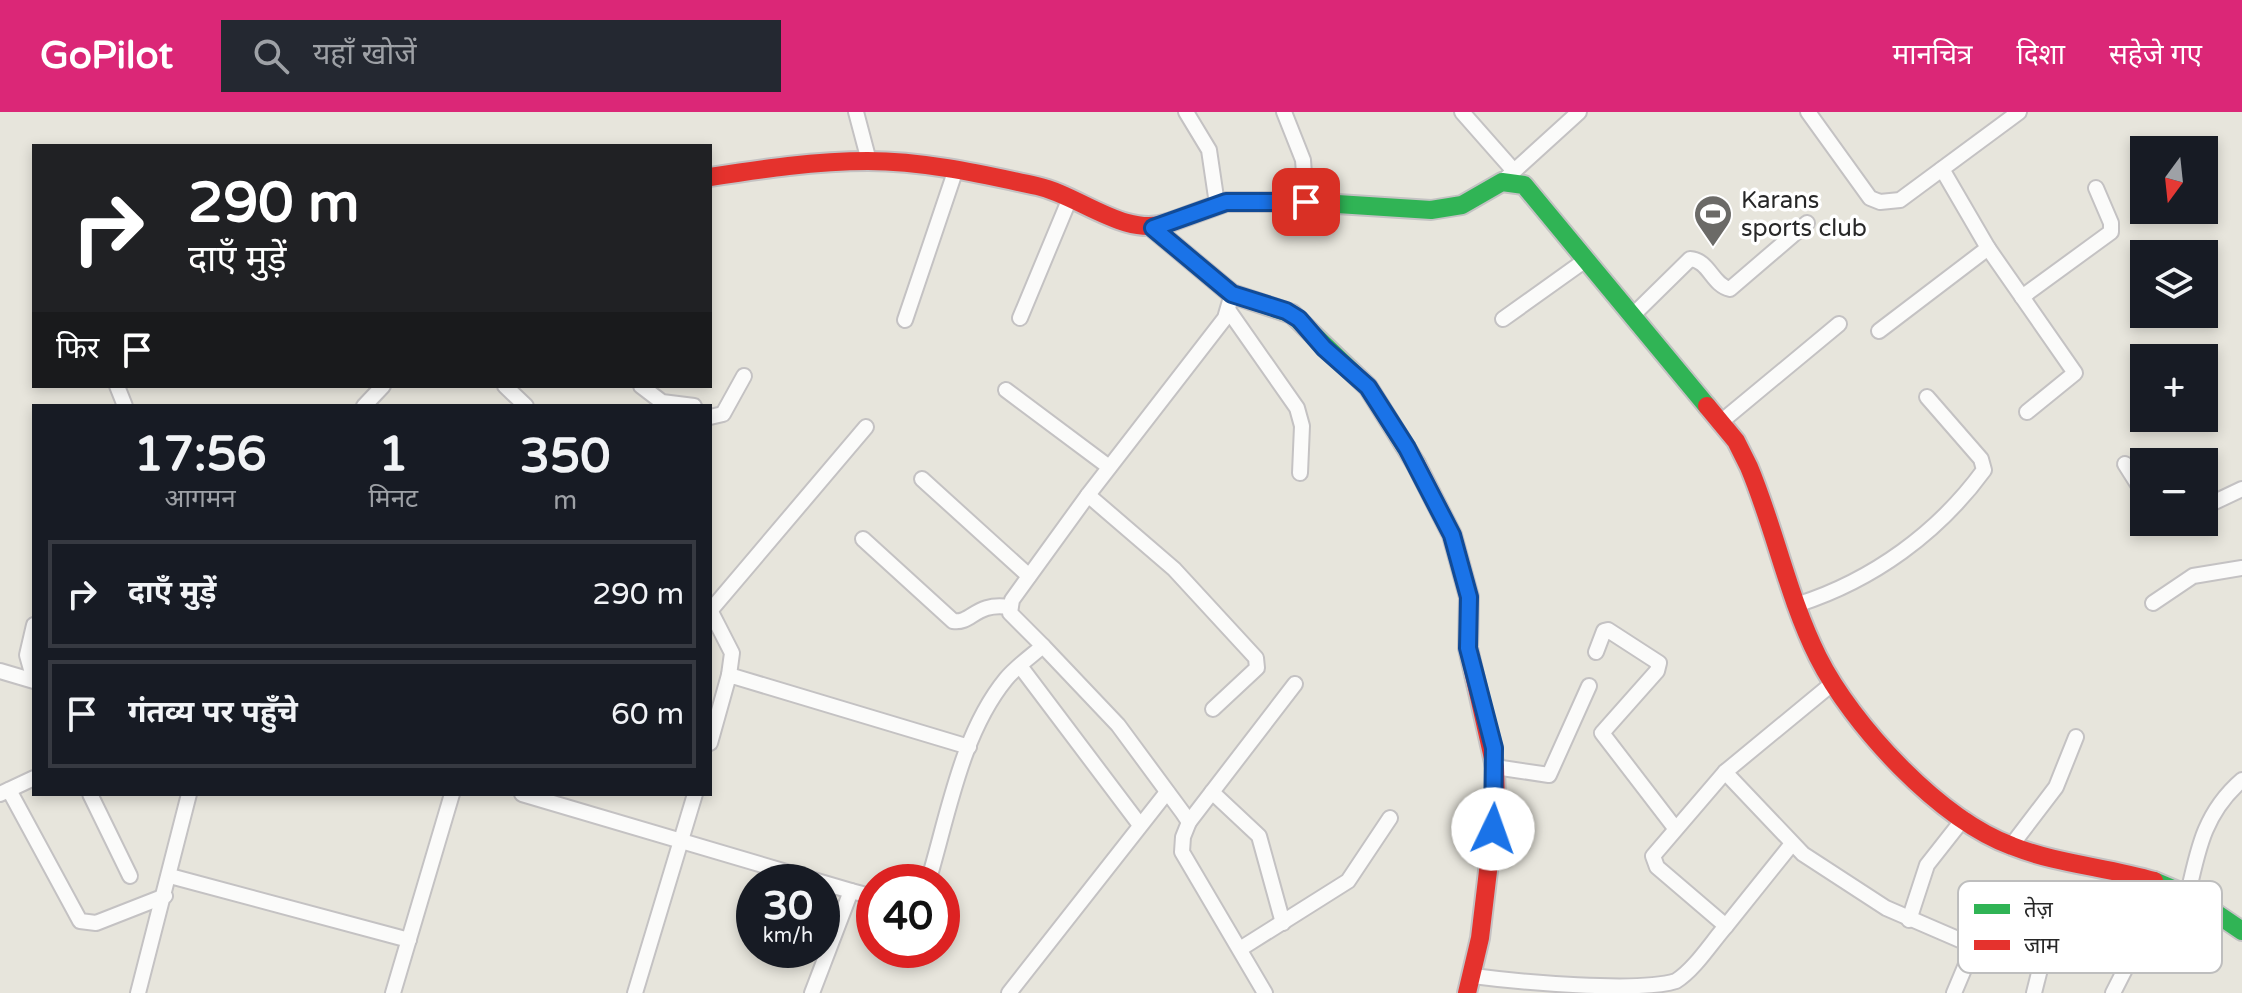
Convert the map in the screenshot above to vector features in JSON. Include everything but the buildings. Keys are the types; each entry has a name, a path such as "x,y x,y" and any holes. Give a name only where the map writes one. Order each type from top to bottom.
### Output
{"street":[{"path":"856,112 869,161"},
{"path":"1186,112 1209,150 1217,204"},
{"path":"1284,112 1303,160 1306,202"},
{"path":"1462,112 1508,177 1536,196 1632,316 1722,421 1756,481 1817,656 1833,683 1894,758 1964,818 2011,846 2153,881"},
{"path":"1808,112 1870,198 1880,202 1900,200 2019,112"},
{"path":"712,177 782,166 869,161 956,169 1042,187 1135,225 1153,228 1217,204 1306,202 1447,209 1462,205 1508,177 1571,115"},
{"path":"905,320 956,169"},
{"path":"1942,169 1988,248 2075,373 2027,412"},
{"path":"2022,297 2111,232 2096,188"},
{"path":"1020,318 1070,198"},
{"path":"1632,316 1690,259 1702,262 1722,286 1730,289 1807,223"},
{"path":"1153,228 1230,302 1297,408 1302,426 1300,473"},
{"path":"1879,331 1988,248"},
{"path":"1503,319 1587,259"},
{"path":"1009,607 1230,302"},
{"path":"1230,302 1286,311 1299,319 1324,348 1368,387 1407,448 1457,548 1469,597 1468,648 1494,748 1495,767 1493,829 1470,984 1579,990 1659,987 1679,979 1791,845"},
{"path":"1722,421 1839,324"},
{"path":"712,417 723,414 744,376"},
{"path":"366,404 381,388"},
{"path":"507,388 524,404"},
{"path":"644,388 662,402 678,404"},
{"path":"1006,390 1109,467"},
{"path":"1799,604 1826,595 1897,555 1941,520 1984,470 1981,459 1927,397"},
{"path":"712,608 866,427"},
{"path":"2125,464 2130,472"},
{"path":"922,479 1029,576"},
{"path":"2218,500 2242,489"},
{"path":"1088,495 1166,562 1256,658 1257,668 1213,709"},
{"path":"863,539 953,621 964,621 984,606 1009,607"},
{"path":"2153,603 2193,576 2242,568"},
{"path":"1009,607 1016,620 1118,725 1189,822"},
{"path":"712,614 732,653 712,736"},
{"path":"1596,652 1604,631 1608,630 1659,663 1657,671 1602,733 1675,828"},
{"path":"32,634 27,655 32,674"},
{"path":"933,864 969,747 997,692 1043,646"},
{"path":"1020,666 1140,825"},
{"path":"0,671 32,680"},
{"path":"729,675 969,747"},
{"path":"1726,926 1654,862 1656,850 1725,772 1833,683"},
{"path":"1265,993 1182,852 1183,837 1189,822 1295,684"},
{"path":"1495,767 1549,775 1589,686"},
{"path":"2011,846 2056,787 2076,737"},
{"path":"1725,772 1791,845 1862,895 1909,920 1958,939"},
{"path":"32,779 4,792 80,921 96,923 165,896"},
{"path":"2191,881 2206,824 2227,793 2242,780"},
{"path":"1009,993 1167,792"},
{"path":"1212,792 1259,836 1283,923"},
{"path":"91,796 130,876"},
{"path":"138,993 189,796"},
{"path":"393,993 451,796"},
{"path":"529,796 856,892"},
{"path":"635,993 694,796"},
{"path":"1240,949 1348,881 1390,818"},
{"path":"1909,920 1927,865 1964,818"},
{"path":"170,876 409,940"},
{"path":"812,993 851,891"},
{"path":"2222,917 2242,931"},
{"path":"1954,993 1962,973"},
{"path":"2034,993 2039,973"},
{"path":"2113,993 2123,973"}],"traffic: fast":[{"path":"1168,223 1226,202 1306,202 1431,210 1462,205 1502,182 1524,185 1707,406"},
{"path":"1153,228 1232,294 1292,314 1368,387 1416,464"},
{"path":"2222,917 2242,931"}],"traffic: jam":[{"path":"712,177 828,162 910,163 1037,186 1135,225 1168,223"},
{"path":"1707,406 1736,441 1749,467 1798,611 1818,657 1852,711 1900,767 1956,815 2012,846 2154,881"},
{"path":"1416,464 1452,535 1469,597 1468,648 1495,767 1496,804 1480,938 1467,993"}],"place":[{"name":"Karans sports club","path":"1713,248"}],"route":[{"path":"1306,202 1226,202 1153,228 1232,294 1286,311 1299,319 1324,348 1368,387 1407,448 1452,535 1469,597 1468,648 1494,748 1496,804 1493,829"}]}
